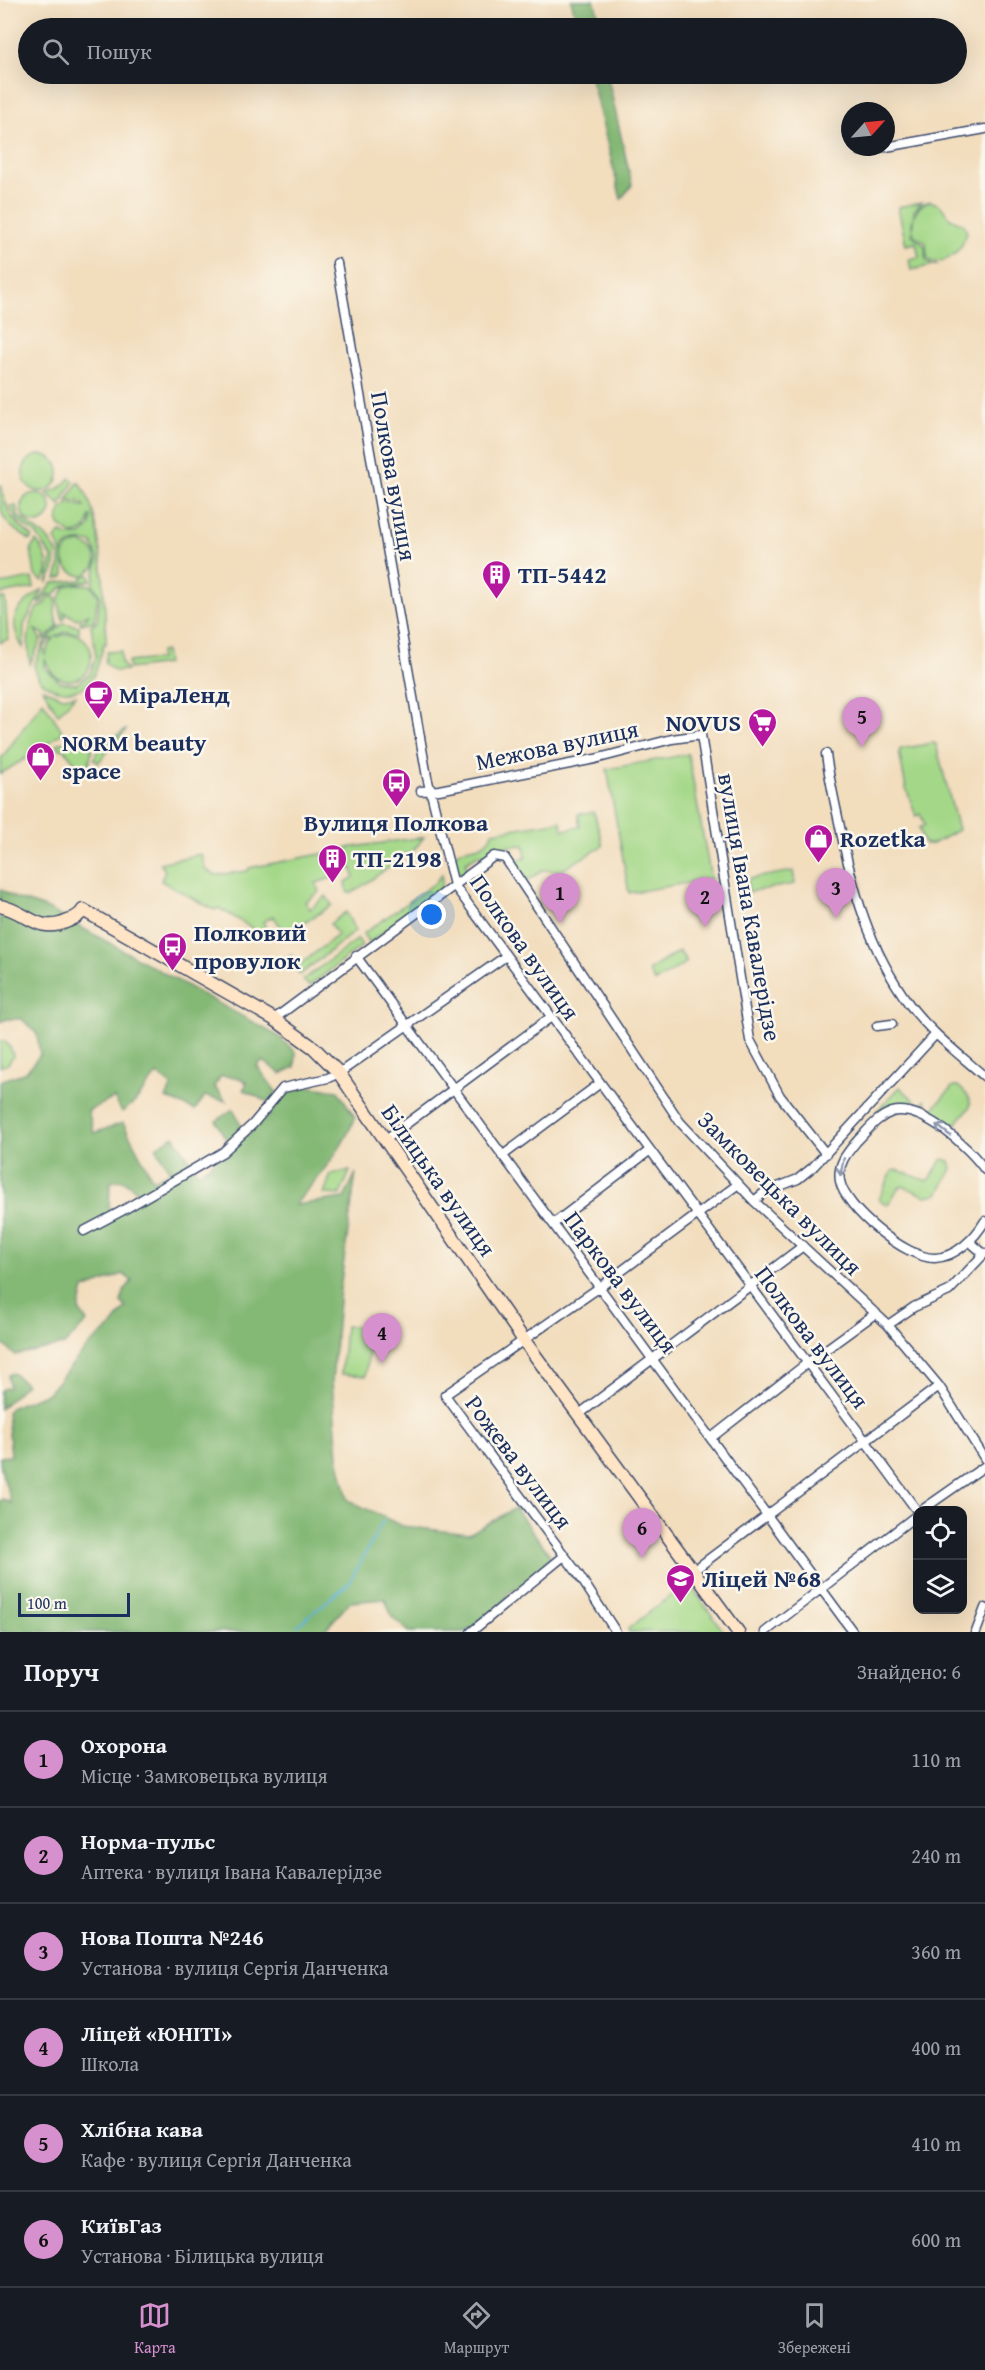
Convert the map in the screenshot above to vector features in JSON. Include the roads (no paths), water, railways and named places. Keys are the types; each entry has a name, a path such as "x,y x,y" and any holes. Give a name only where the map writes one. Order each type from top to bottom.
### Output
{"main road":[{"name":"Білицька вулиця","path":"0,906 46,926 56,926 71,920 83,910 274,1019 314,1048 339,1073 523,1339 738,1632"}],"street":[{"path":"895,145 985,129"},
{"name":"Полкова вулиця","path":"336,263 431,790 454,885 913,1506"},
{"name":"Межова вулиця","path":"421,791 595,759 672,739 701,735"},
{"name":"вулиця Івана Кавалерідзе","path":"701,735 750,1040 780,1096 826,1154"},
{"path":"826,754 849,877 864,922 893,980 910,1005 936,1034 985,1077"},
{"name":"Замковецька вулиця","path":"454,885 494,856 500,855 511,864 680,1122 754,1202 888,1325 939,1386 985,1459"},
{"path":"274,1019 454,885"},
{"name":"Паркова вулиця","path":"356,956 853,1632"},
{"path":"84,1231 223,1152 253,1124 283,1088 328,1078 339,1073 506,956"},
{"path":"386,1139 551,1017"},
{"path":"877,1026 892,1024"},
{"path":"754,1202 765,1192 798,1179 826,1154 936,1034"},
{"path":"502,1156 599,1084"},
{"path":"866,1110 876,1121"},
{"path":"985,1170 943,1128 920,1115 904,1111 892,1112 876,1121 843,1160 840,1169 840,1180 849,1202 883,1234 925,1257 937,1258 949,1255 969,1241 985,1221"},
{"path":"553,1224 649,1151"},
{"path":"523,1339 600,1287 737,1185"},
{"path":"888,1325 914,1307 949,1292 985,1253 969,1241"},
{"path":"578,1415 803,1246"},
{"path":"711,1438 876,1313"},
{"name":"Рожева вулиця","path":"523,1339 445,1395 564,1556 616,1632"},
{"path":"693,1571 939,1386"},
{"path":"928,1506 985,1466"},
{"path":"765,1632 913,1517"},
{"path":"471,1632 564,1556"},
{"path":"976,1632 985,1609"}],"waterway":[{"path":"297,1626 349,1583 383,1521"}],"place":[{"name":"ТП-5442","path":"497,600"},
{"name":"МіраЛенд","path":"98,720"},
{"name":"Хлібна кава","path":"862,747"},
{"name":"NOVUS","path":"762,748"},
{"name":"NORM beauty space","path":"41,782"},
{"name":"Вулиця Полкова","path":"396,808"},
{"name":"Rozetka","path":"819,864"},
{"name":"ТП-2198","path":"332,884"},
{"name":"Нова Пошта №246","path":"836,918"},
{"name":"Охорона","path":"560,923"},
{"name":"Норма-пульс","path":"705,927"},
{"name":"Полковий провулок","path":"173,972"},
{"name":"Ліцей «ЮНІТІ»","path":"382,1363"},
{"name":"КиївГаз","path":"642,1558"},
{"name":"Ліцей №68","path":"681,1604"}]}
